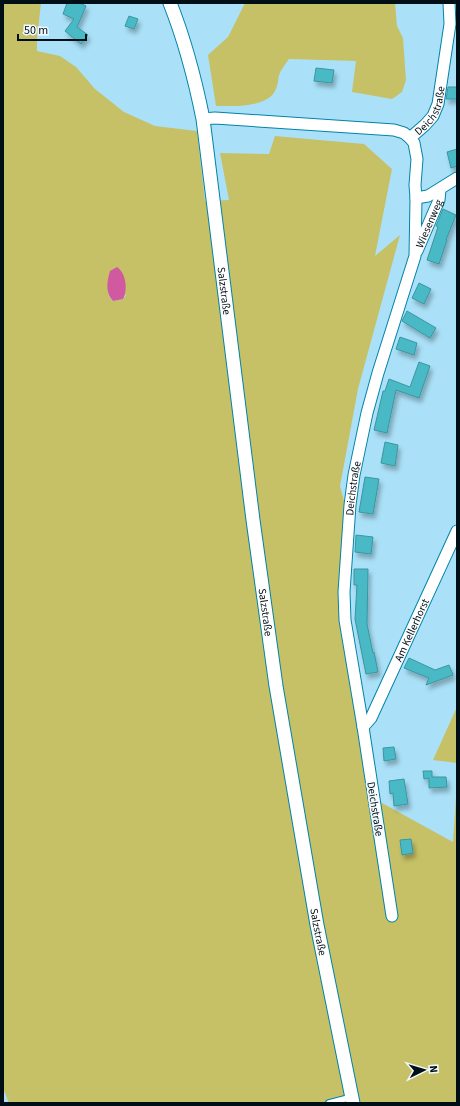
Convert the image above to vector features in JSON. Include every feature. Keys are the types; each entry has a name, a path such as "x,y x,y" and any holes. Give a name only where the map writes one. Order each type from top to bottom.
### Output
{"street":[{"name":"Salzstraße","path":"170,3 179,25 192,66 202,119 253,520 276,686 317,925 352,1100"},
{"name":"Deichstraße","path":"392,916 345,620 344,592 350,505 366,413 415,256 415,185 417,159 414,143 410,138 433,116 438,104 450,24 449,3"},
{"path":"202,119 222,118 394,130 404,132 410,138"},
{"name":"Wiesenweg","path":"416,198 428,196 440,190 457,178"},
{"name":"Wiesenweg","path":"415,256 439,200 440,190"},
{"name":"Am Kellerhorst","path":"363,727 371,718 457,531"}],"lane":[{"path":"329,1103 352,1100"}],"shaded area":[{"path":"3,3 41,3 37,51 60,56 76,67 95,89 124,112 155,126 197,131 205,201 229,200 220,153 269,154 275,136 364,144 392,169 375,256 400,235 358,389 340,486 344,501 341,589 371,797 453,842 457,783 457,1103 9,1103 3,1088","holes":["108,291 126,295 123,299 113,301 110,298"]},
{"path":"245,3 395,3 397,26 403,38 406,80 402,92 392,99 352,92 356,61 289,59 279,75 276,89 271,97 264,101 248,105 216,106 208,55 228,37"},
{"path":"117,267 124,277 126,287 123,299 113,301 110,298 108,291 108,283 110,271"},
{"path":"457,707 457,763 433,760"}],"building":[{"path":"67,3 80,3 86,6 77,27 88,35 81,44 65,31 74,19 63,14"},
{"path":"129,16 138,19 134,29 125,26"},
{"path":"316,68 334,70 332,83 314,81"},
{"path":"448,87 457,87 457,99 446,99"},
{"path":"457,149 457,166 451,168 447,152"},
{"path":"443,209 456,215 446,240 439,264 427,260 438,227 436,226"},
{"path":"419,283 431,289 424,304 412,298"},
{"path":"407,311 436,328 430,338 402,321"},
{"path":"400,337 417,343 414,355 396,349"},
{"path":"419,362 430,366 419,398 396,390 387,433 374,430 383,391 385,391 389,379 410,387"},
{"path":"385,442 398,445 395,466 381,463"},
{"path":"365,477 379,479 373,514 359,512"},
{"path":"356,535 373,537 371,554 355,552"},
{"path":"354,569 368,569 367,624 378,672 366,674 355,619 357,585 354,585"},
{"path":"409,658 435,670 449,665 453,675 426,685 429,678 404,668"},
{"path":"394,747 396,759 384,761 383,748"},
{"path":"423,771 432,771 432,777 446,777 447,787 429,788 429,778 424,779"},
{"path":"404,779 408,804 394,806 393,793 390,794 389,781"},
{"path":"411,839 413,853 402,855 400,840"}]}
